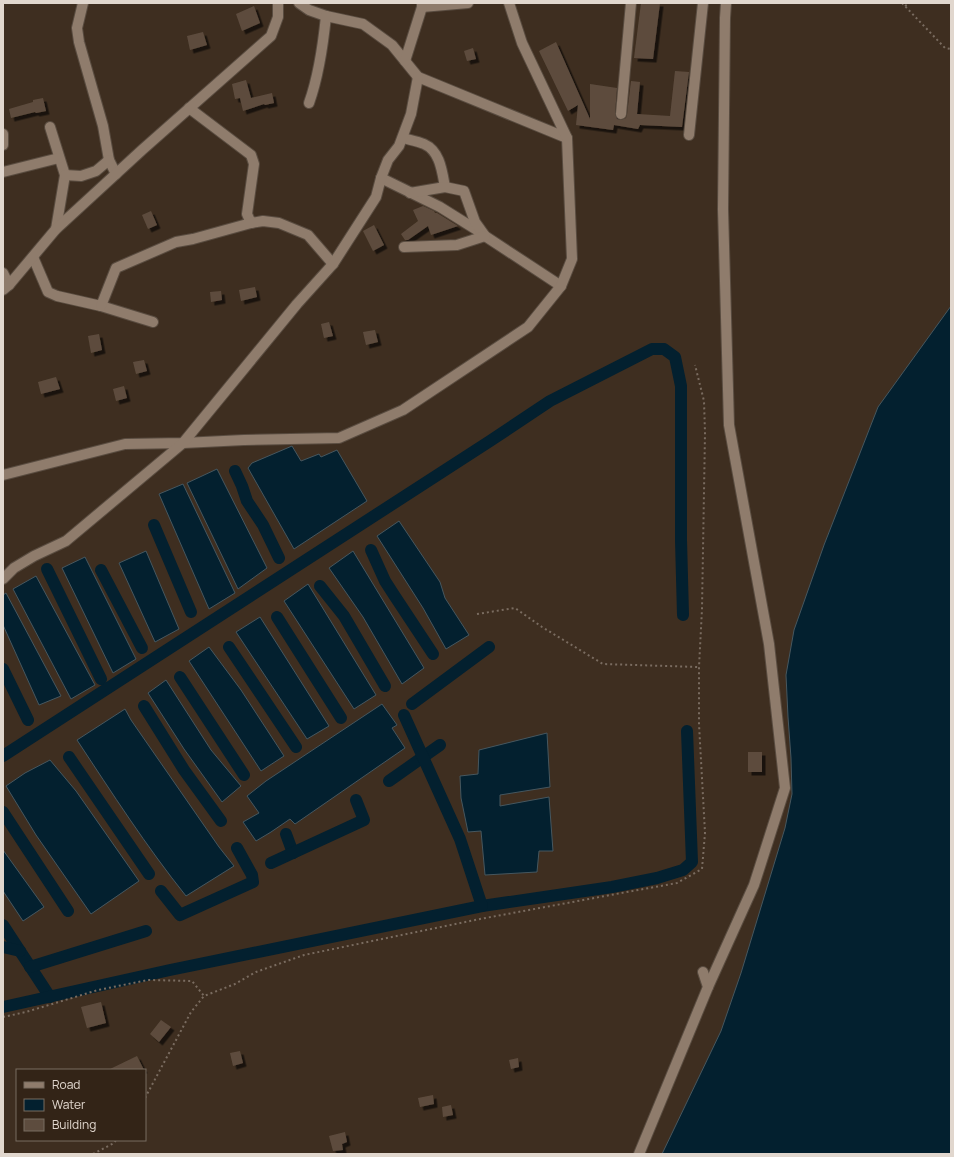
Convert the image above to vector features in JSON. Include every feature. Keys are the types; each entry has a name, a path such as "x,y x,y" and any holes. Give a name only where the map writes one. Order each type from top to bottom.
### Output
{"street":[{"path":"83,3 77,28 79,42 103,126 108,160 116,174"},
{"path":"6,288 56,229 188,108 271,36 278,17 278,3"},
{"path":"299,3 309,10 326,16 363,24 392,45 418,77 567,138"},
{"path":"406,61 422,5 466,3"},
{"path":"3,475 126,444 339,438 403,410 528,327 561,286 572,260 567,138 522,43 508,3"},
{"path":"621,114 631,3"},
{"path":"689,135 703,3"},
{"path":"639,1154 708,987 754,885 786,788 769,644 729,425 723,209 726,3"},
{"path":"309,103 315,86 323,46 326,16"},
{"path":"3,579 14,568 34,556 66,541 183,443 297,304 333,264 376,197 388,160 400,146 411,114 418,77"},
{"path":"188,108 251,155 254,164 247,214 251,223"},
{"path":"50,127 65,175 56,229"},
{"path":"3,134 3,145"},
{"path":"403,138 425,144 432,149 441,163 445,187"},
{"path":"3,172 59,158"},
{"path":"65,175 81,176 96,171 108,160"},
{"path":"381,178 440,207 561,286"},
{"path":"410,192 445,187 464,191 475,222 485,236"},
{"path":"100,306 116,268 176,242 193,239 251,223 263,221 279,223 308,235 333,264"},
{"path":"404,247 457,245 485,236"},
{"path":"33,257 48,292 57,296 100,306 153,322"},
{"path":"3,273 6,288"},
{"path":"703,972 708,987"}],"path":[{"path":"902,3 945,48 951,49"},
{"path":"905,6 910,3"},
{"path":"146,1096 191,1012 204,996 236,984 256,972 304,955 510,914 677,883 702,869 705,833 699,724 699,667 702,609 704,401 695,365"},
{"path":"476,614 515,608 542,627 603,664 699,667"},
{"path":"3,1017 26,1012 98,990 148,980 192,981 204,996"},
{"path":"93,1154 115,1141"}],"water":[{"path":"951,306 951,1154 662,1154 721,1031 741,973 785,828 792,794 786,675 794,630 824,545 878,407"},
{"path":"292,446 301,461 319,454 321,457 337,450 367,501 294,549 248,468 252,463"},
{"path":"217,469 267,568 238,589 187,483"},
{"path":"183,484 235,593 209,609 159,494"},
{"path":"399,521 440,582 445,598 469,635 446,649 423,608 377,536"},
{"path":"146,551 179,629 155,642 119,563"},
{"path":"353,551 424,668 402,684 363,617 329,568"},
{"path":"85,557 136,659 113,673 62,568"},
{"path":"36,576 95,685 71,699 13,589"},
{"path":"308,584 376,695 354,709 284,601"},
{"path":"6,593 61,696 39,705 3,625 3,595"},
{"path":"260,617 329,726 307,739 236,632"},
{"path":"209,647 241,690 284,756 261,771 189,661"},
{"path":"166,680 211,750 241,786 222,802 184,749 148,693"},
{"path":"382,704 397,725 392,728 405,748 295,824 290,819 256,841 243,822 259,813 247,796 266,781"},
{"path":"125,709 131,720 219,847 234,866 186,896 143,839 77,740"},
{"path":"547,733 550,787 500,795 500,806 549,797 553,851 539,851 537,872 485,875 481,831 468,832 461,798 460,776 478,774 479,750"},
{"path":"50,760 76,791 139,881 91,914 36,835 6,786 25,773"},
{"path":"3,850 44,907 23,921 3,891"}],"building":[{"path":"641,3 660,3 653,59 634,58"},
{"path":"254,6 260,23 242,31 236,14"},
{"path":"203,32 207,45 190,50 187,36"},
{"path":"556,42 590,119 590,84 617,88 615,114 617,119 621,120 626,118 631,81 640,82 637,114 670,116 675,71 689,72 682,127 640,125 638,129 614,125 613,130 576,125 578,105 568,111 539,51"},
{"path":"473,48 476,59 467,61 464,51"},
{"path":"246,80 251,98 272,93 274,103 264,104 243,111 240,98 235,99 232,84"},
{"path":"43,98 46,111 11,118 9,109"},
{"path":"423,206 458,226 431,235 428,226 408,240 405,240 401,234 418,221 413,210"},
{"path":"151,211 157,225 148,229 142,215"},
{"path":"374,225 384,245 373,251 363,231"},
{"path":"255,287 257,297 241,301 239,290"},
{"path":"221,291 222,300 211,302 210,292"},
{"path":"329,322 333,336 324,338 321,324"},
{"path":"375,330 378,342 366,345 363,332"},
{"path":"99,334 102,350 91,353 88,336"},
{"path":"144,360 147,371 136,374 133,362"},
{"path":"56,377 60,389 41,394 38,382"},
{"path":"124,386 127,398 116,401 113,389"},
{"path":"748,752 762,752 762,772 748,772"},
{"path":"101,1002 106,1023 87,1028 81,1007"},
{"path":"161,1020 171,1027 159,1042 150,1034"},
{"path":"240,1051 243,1063 233,1066 230,1053"},
{"path":"137,1056 144,1069 110,1069"},
{"path":"518,1058 519,1067 511,1069 509,1060"},
{"path":"433,1095 434,1104 420,1107 418,1098"},
{"path":"451,1105 453,1115 443,1117 442,1107"},
{"path":"345,1132 347,1142 342,1144 343,1150 333,1151 329,1136"}],"waterway":[{"path":"3,756 550,401 652,349 664,349 675,357 681,386 681,540 683,615"},
{"path":"235,471 247,501 263,525 279,558"},
{"path":"154,525 191,612"},
{"path":"371,550 385,581 433,654"},
{"path":"47,569 101,679"},
{"path":"101,570 142,648"},
{"path":"320,586 344,616 385,686"},
{"path":"277,617 341,718"},
{"path":"229,647 296,747"},
{"path":"412,704 489,647"},
{"path":"3,669 28,720"},
{"path":"180,677 244,775"},
{"path":"144,706 184,770 221,821"},
{"path":"3,1007 170,970 482,906 460,839 404,715"},
{"path":"482,906 612,887 657,878 683,870 692,862 687,731"},
{"path":"389,781 440,745"},
{"path":"69,757 149,874"},
{"path":"271,863 364,820 356,800"},
{"path":"3,812 68,911"},
{"path":"286,834 293,853"},
{"path":"161,891 180,915 253,882 252,875 237,848"},
{"path":"3,925 50,997"},
{"path":"30,967 146,931"},
{"path":"3,947 20,951"}]}
